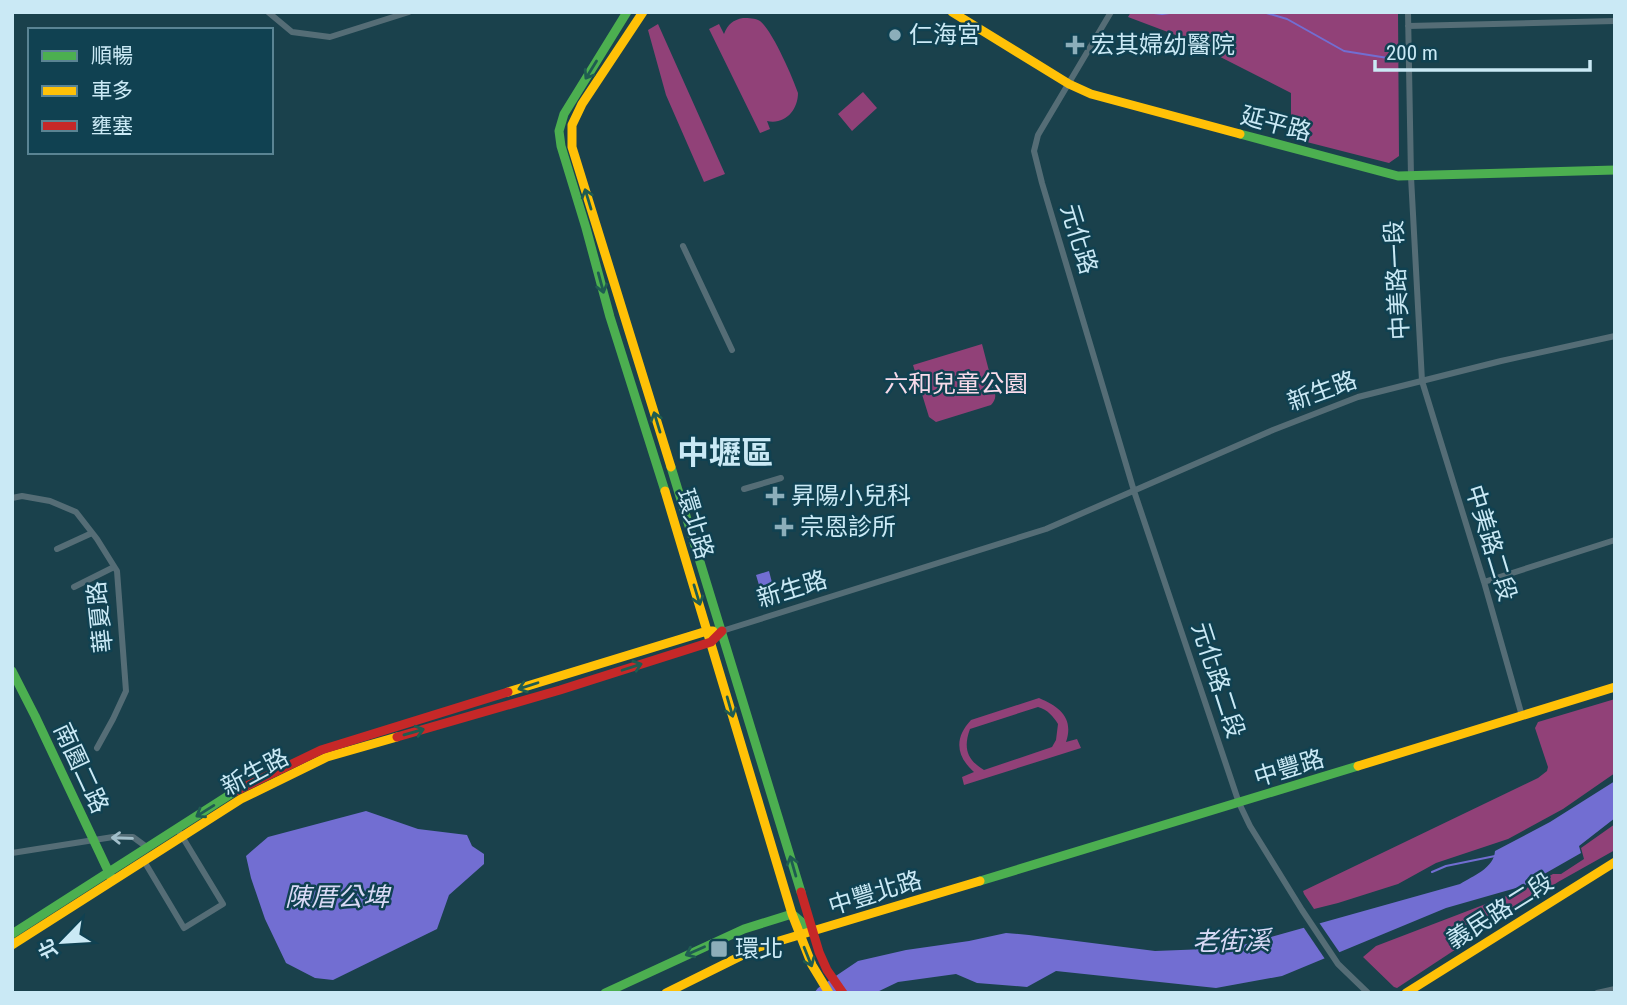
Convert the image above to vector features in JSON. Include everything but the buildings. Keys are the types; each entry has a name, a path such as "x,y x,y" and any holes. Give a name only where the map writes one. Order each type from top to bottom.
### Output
{"main road":[{"name":"環北路","path":"629,12 564,114 559,131 564,158 792,914 809,961 829,993"},
{"name":"環北路","path":"643,12 582,104 572,125 572,147 812,932 827,970 843,993"},
{"name":"延平路","path":"952,12 1069,84 1091,94 1398,176 1615,170"},
{"path":"180,832 233,793 321,750 708,631 722,631"},
{"name":"新生路","path":"12,945 111,877 148,848 327,757 560,690 711,642 722,631"},
{"name":"南園二路","path":"12,671 36,716 111,877"},
{"name":"中豐路","path":"974,883 1615,687"},
{"name":"新生路","path":"12,934 111,877 144,862 180,832"},
{"name":"義民路二段","path":"1406,993 1615,862"},
{"name":"中豐北路","path":"792,914 812,932 974,883"},
{"path":"605,993 744,929 792,914"},
{"path":"666,993 759,947 812,932"}],"street":[{"path":"268,12 292,32 330,37 409,12"},
{"path":"629,12 637,23"},
{"name":"元化路","path":"1111,12 1038,135 1034,151 1134,491"},
{"name":"中美路一段","path":"1408,12 1411,177 1422,381"},
{"path":"1408,26 1615,21"},
{"path":"683,246 732,350"},
{"name":"新生路","path":"722,631 1046,529 1358,397 1513,358 1615,336"},
{"name":"中美路二段","path":"1422,381 1522,716"},
{"path":"632,386 644,382"},
{"path":"744,489 781,478"},
{"name":"元化路二段","path":"1134,491 1239,803 1250,826 1338,964 1368,993"},
{"name":"華夏路","path":"12,498 22,496 50,501 76,512 117,571 126,691 97,748"},
{"path":"672,513 684,509"},
{"path":"57,549 92,533"},
{"path":"1483,582 1615,540"},
{"path":"74,587 114,567"},
{"path":"144,862 184,928 223,904 180,832"},
{"path":"12,853 113,837 132,837 148,848"},
{"path":"1597,993 1615,989"}],"green space":[{"path":"1131,12 1398,12 1399,156 1389,163 1291,138 1291,93 1181,37 1128,17"},
{"path":"743,18 756,19 765,26 782,55 798,93 796,105 789,115 779,121 767,121 770,129 760,133 709,29 719,24 724,34 731,23"},
{"path":"658,24 725,174 704,182 666,95 648,30"},
{"path":"863,92 877,108 852,131 838,114"},
{"name":"六和兒童公園","path":"982,344 995,394 994,401 991,405 936,422 929,417 913,365"},
{"path":"1039,698 1063,714 1068,726 1066,742 1077,739 1081,748 964,785 962,777 974,772 964,760 959,747 962,733 971,720","holes":["1042,708 1058,724 1056,740 1052,747 984,770 970,758 967,748 970,729"]},
{"path":"1615,699 1615,773 1563,809 1508,839 1436,863 1398,884 1314,909 1304,894 1303,891 1538,778 1548,767 1535,728 1538,722"},
{"path":"1615,824 1615,850 1558,882 1397,988 1363,957 1376,946 1525,889 1553,874 1561,874 1584,859 1581,848"}],"water":[{"path":"769,571 777,602 765,605 756,575"},
{"path":"1615,781 1615,818 1579,846 1581,853 1523,886 1446,908 1282,976 1216,988 1056,971 1027,987 977,983 956,974 898,982 875,993 814,993 858,961 1006,933 1155,951 1232,948 1460,884 1487,867 1495,851 1550,822"},
{"name":"陳厝公埤","path":"366,811 418,829 467,835 472,846 484,854 484,864 449,895 437,929 333,980 315,978 286,963 265,919 246,856 268,837"}],"pier":[{"path":"1318,921 1342,956 1327,962 1302,925"}],"waterway":[{"path":"1146,12 1177,12"},
{"path":"1263,12 1287,19 1344,51 1394,59"},
{"path":"1432,872 1446,866 1495,856"}],"traffic: fast":[{"path":"627,12 564,114 559,131 610,317 665,491"},
{"path":"1240,134 1398,176 1615,170"},
{"path":"671,467 801,892"},
{"path":"12,671 111,877"},
{"path":"980,881 1358,766"},
{"path":"12,934 234,792"},
{"path":"605,993 744,929 792,914 812,931"}],"traffic: slow":[{"path":"643,12 582,104 572,125 572,147 671,467"},
{"path":"952,12 1069,84 1091,94 1240,134"},
{"path":"665,491 792,914 812,965 829,993"},
{"path":"508,692 713,631"},
{"path":"1358,766 1615,687"},
{"path":"12,945 241,799 327,757 397,737"},
{"path":"1406,993 1615,862"},
{"path":"666,993 759,947 980,881"}],"traffic: jam":[{"path":"397,737 560,690 711,642 722,631"},
{"path":"234,792 321,750 508,692"},
{"path":"801,892 819,952 827,970 843,993"}],"place":[{"name":"仁海宮","path":"895,35"},
{"name":"宏其婦幼醫院","path":"1075,45"},
{"name":"昇陽小兒科","path":"775,496"},
{"name":"宗恩診所","path":"784,527"},
{"name":"環北","path":"719,949"}],"district":[{"name":"中壢區","path":"725,453"}],"water label":[{"name":"老街溪","path":"1231,941"}]}
